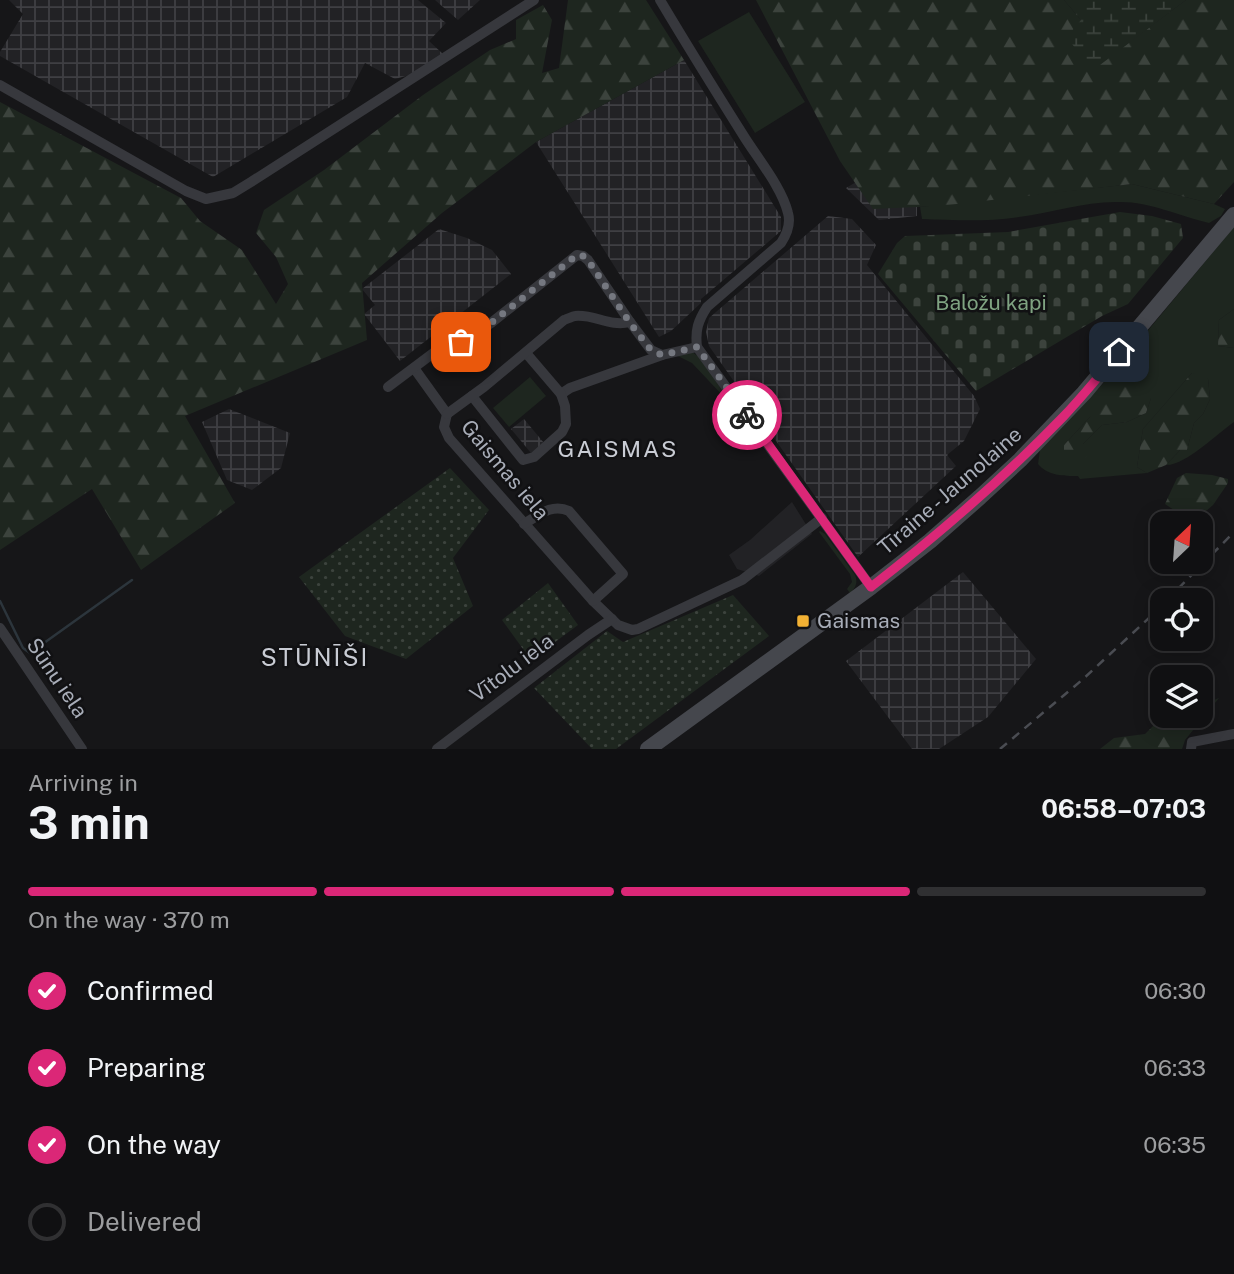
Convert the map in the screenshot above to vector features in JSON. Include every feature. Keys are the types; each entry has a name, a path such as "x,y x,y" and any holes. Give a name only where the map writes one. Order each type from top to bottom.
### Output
{"main road":[{"name":"Tīraine - Jaunolaine","path":"648,749 871,587 960,515 1064,416 1234,215"}],"street":[{"path":"0,85 186,191 206,199 233,193 534,0"},
{"path":"660,0 775,185 786,206 789,222 786,236 774,250 707,307 698,320 697,347 871,587"},
{"path":"388,387 436,351 461,342 491,323 577,255 588,260 651,350 662,355"},
{"path":"447,414 564,320 575,316 620,325 630,323"},
{"path":"561,394 570,388 662,355 697,347"},
{"path":"472,396 523,460 534,457 562,432 566,418 561,394 526,353"},
{"name":"Gaismas iela","path":"414,368 447,414 444,427 449,438 611,619"},
{"path":"524,524 548,509 560,507 569,511 622,574 593,601"},
{"path":"611,619 624,628 638,629 722,591 746,578 822,518"},
{"name":"Vītolu iela","path":"437,749 611,619"},
{"name":"Sūnu iela","path":"0,628 82,749"},
{"path":"1192,746 1234,734"}],"shaded area":[{"path":"9,0 418,0 446,23 429,41 443,54 413,74 395,79 365,63 347,97 213,177 0,56 23,14"},
{"path":"435,0 480,0 458,20"},
{"path":"684,60 781,217 781,231 701,299 701,303 671,331 659,337 536,142"},
{"path":"863,178 917,201 917,216 879,220 846,188"},
{"path":"828,216 852,219 876,245 867,265 974,396 980,409 964,441 947,455 956,466 858,557 709,346 706,332 709,318"},
{"path":"439,229 492,250 511,274 400,361 364,314 375,305 362,289"},
{"path":"229,409 290,433 281,468 252,490 227,480 202,422"},
{"path":"524,419 544,443 531,453 511,429"},
{"path":"792,502 812,534 759,576 737,569 729,555"},
{"path":"963,572 1036,659 988,717 939,749 912,749 846,661"}],"green space":[{"path":"568,0 646,0 684,60 536,142 442,213 362,283 367,340 185,416 235,503 141,570 92,489 0,550 0,102 181,198 200,221 242,250 276,304 288,284 276,257 256,233 264,210 324,170 423,95 490,50 516,39 516,20 543,5 552,20 542,73 559,68"},
{"path":"756,0 1064,0 1081,20 1092,70 1186,0 1234,0 1234,182 1214,204 1132,184 939,206 873,209 840,161"},
{"path":"1064,0 1186,0 1092,71 1067,37 1081,20"},
{"path":"749,12 805,102 755,133 698,41"},
{"path":"1132,184 1225,209 1221,216 1209,223 1131,203 1095,203 1007,219 982,220 922,219 920,207"},
{"name":"Baložu kapi","path":"1120,212 1152,216 1181,224 1183,238 1128,304 1102,316 976,391 878,274 897,243 905,236 1008,232"},
{"path":"1234,227 1234,309 1219,320 1218,346 1234,348 1234,422 1192,455 1166,465 1180,450 1187,450 1194,423 1203,414 1210,399 1208,379 1192,373 1143,429 1137,467 1147,473 1080,479 1078,476 1051,473 1042,468 1038,464 1040,450 1111,375","holes":["1151,398 1146,413 1127,422 1102,425 1083,444 1064,445 1090,417"]},
{"path":"1234,309 1234,348 1218,346 1219,320"},
{"path":"691,351 699,357 741,420 725,398 692,363 676,355"},
{"path":"1192,373 1205,374 1210,399 1203,414 1194,423 1187,450 1180,450 1166,465 1147,473 1137,467 1143,429"},
{"path":"530,377 546,396 509,427 493,408"},
{"path":"1118,382 1149,388 1156,393 1151,398 1146,413 1127,422 1102,425 1083,444 1090,452 1079,466 1064,460 1064,445"},
{"path":"450,468 489,510 453,558 473,606 406,659 345,636 299,577"},
{"path":"1186,473 1212,475 1228,479 1228,483 1206,511 1176,511 1165,504 1177,478"},
{"path":"820,531 855,575 856,585 850,593 847,589 852,582 850,574"},
{"path":"548,583 578,625 531,660 502,620"},
{"path":"733,595 769,636 616,749 592,749 534,688 607,631 623,642"},
{"path":"1151,728 1195,728 1182,749 1100,749 1114,738 1145,734"}],"waterway":[{"path":"0,601 23,648 30,653 132,580"}],"railway":[{"path":"1179,588 1234,532"},
{"path":"1000,749 1082,680 1150,617"}],"way so far":[{"path":"461,342 491,323 577,255 583,256 651,350 662,355 697,347 747,415"}],"place":[{"name":"Gaismas","path":"803,621"}],"district":[{"name":"GAISMAS","path":"618,449"},
{"name":"STŪNĪŠI","path":"315,658"}],"route":[{"path":"747,415 871,587 930,541 1020,460 1064,416 1119,352"}]}
